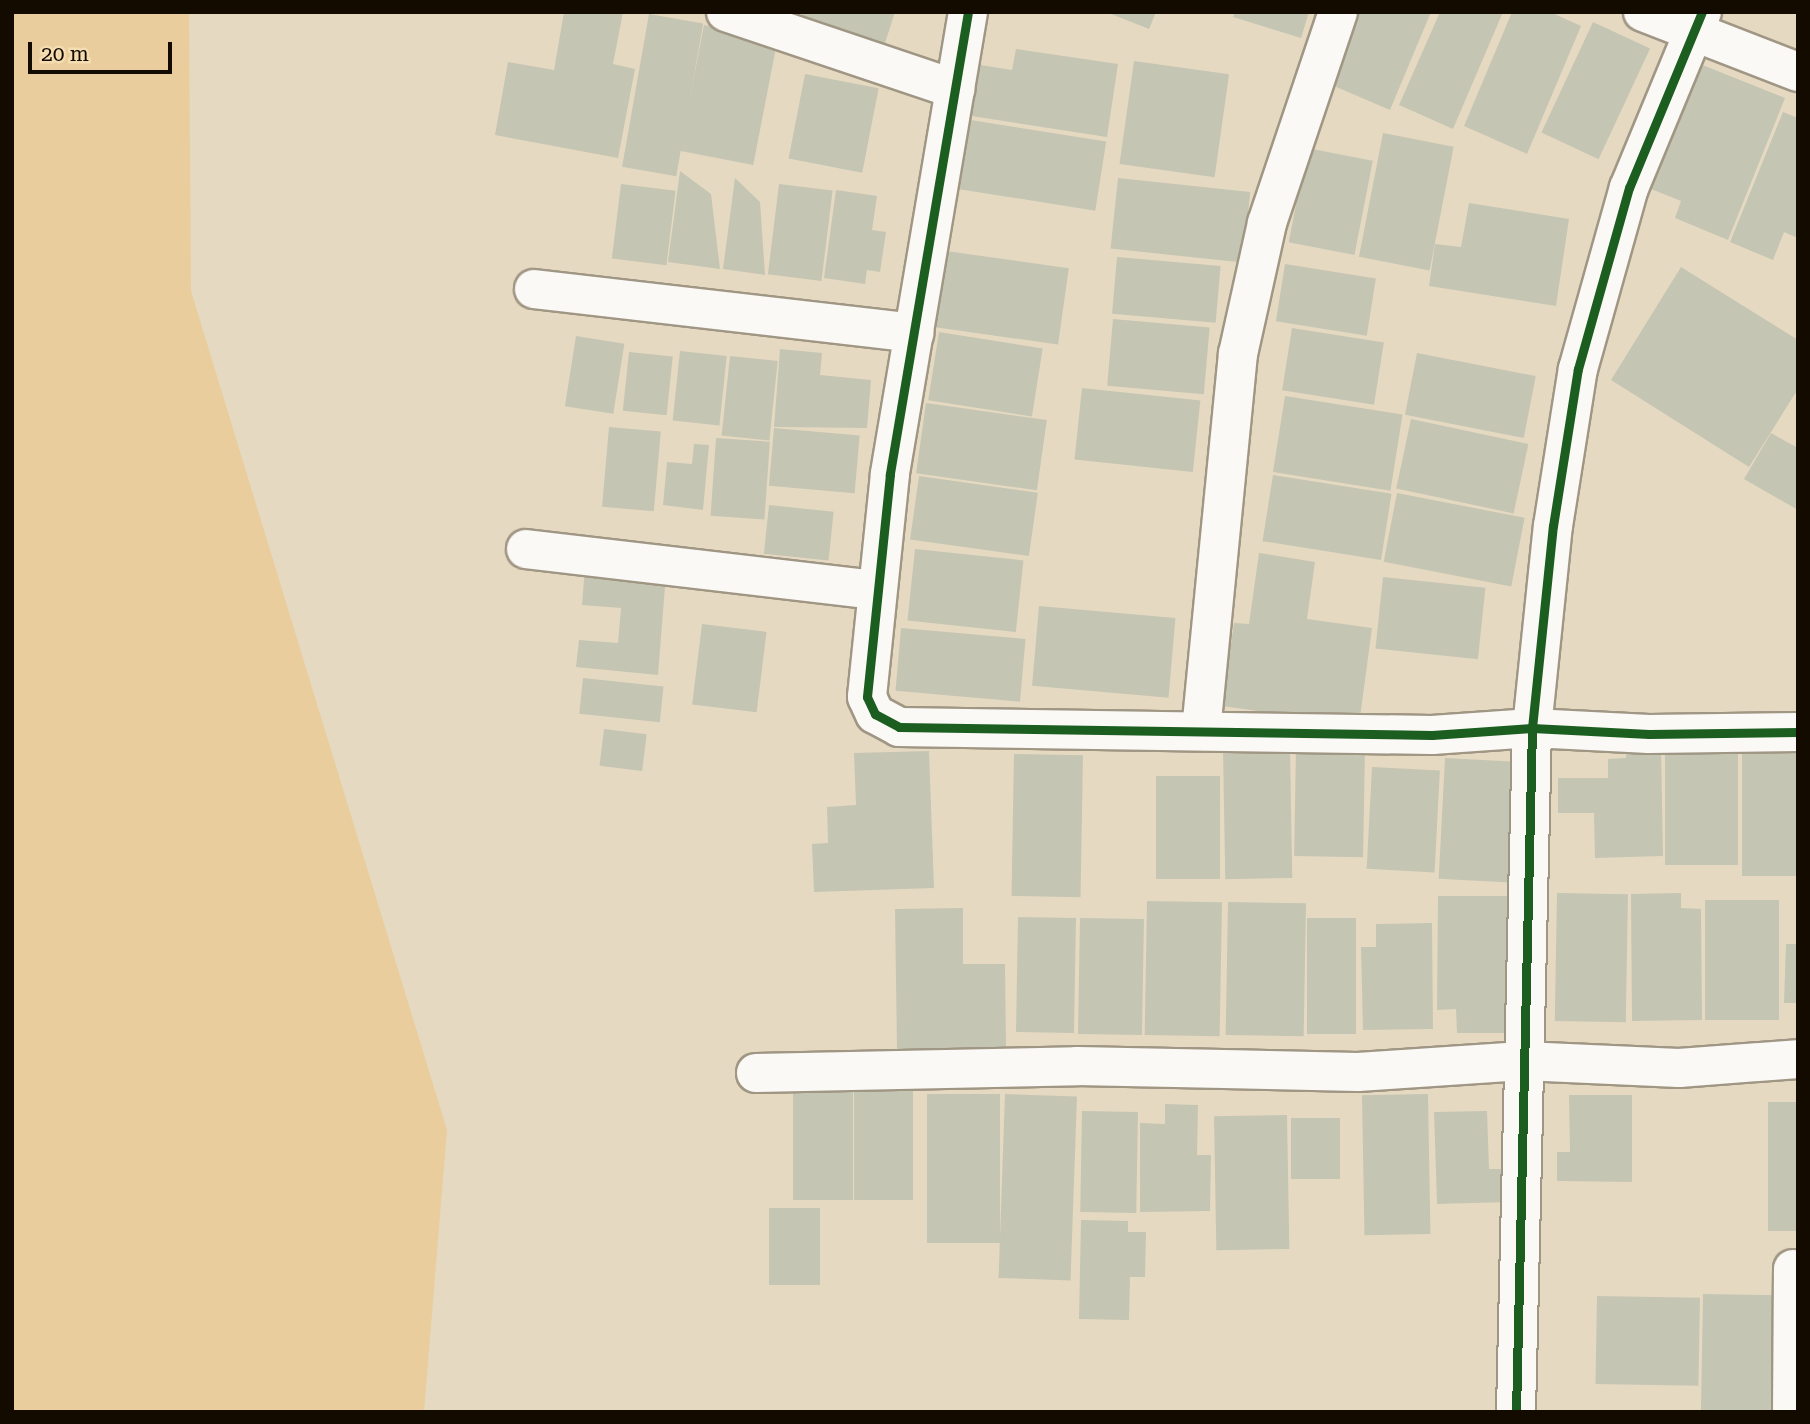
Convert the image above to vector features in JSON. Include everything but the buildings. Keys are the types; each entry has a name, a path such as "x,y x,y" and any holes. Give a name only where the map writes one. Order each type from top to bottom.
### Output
{"street":[{"path":"726,12 955,89"},
{"path":"968,12 914,333 877,590 867,697 875,714 899,727 1432,735 1532,728 1649,734 1798,732"},
{"path":"1201,731 1238,354 1267,223 1338,12"},
{"path":"1643,12 1698,21 1798,72"},
{"path":"1516,1412 1532,728 1553,526 1578,369 1629,188 1698,21"},
{"path":"534,289 914,333"},
{"path":"526,549 877,590"},
{"path":"756,1073 1077,1066 1358,1072 1523,1061 1679,1068 1798,1059"},
{"path":"1792,1412 1793,1269"}],"shaded area":[{"path":"12,12 189,12 191,291 447,1130 424,1412 12,1412"}],"cycle path":[{"path":"968,12 890,474 867,697 875,714 899,727 1432,735 1532,728 1649,734 1798,732"},
{"path":"1516,1412 1532,728 1553,526 1578,369 1629,188 1702,12"}]}
